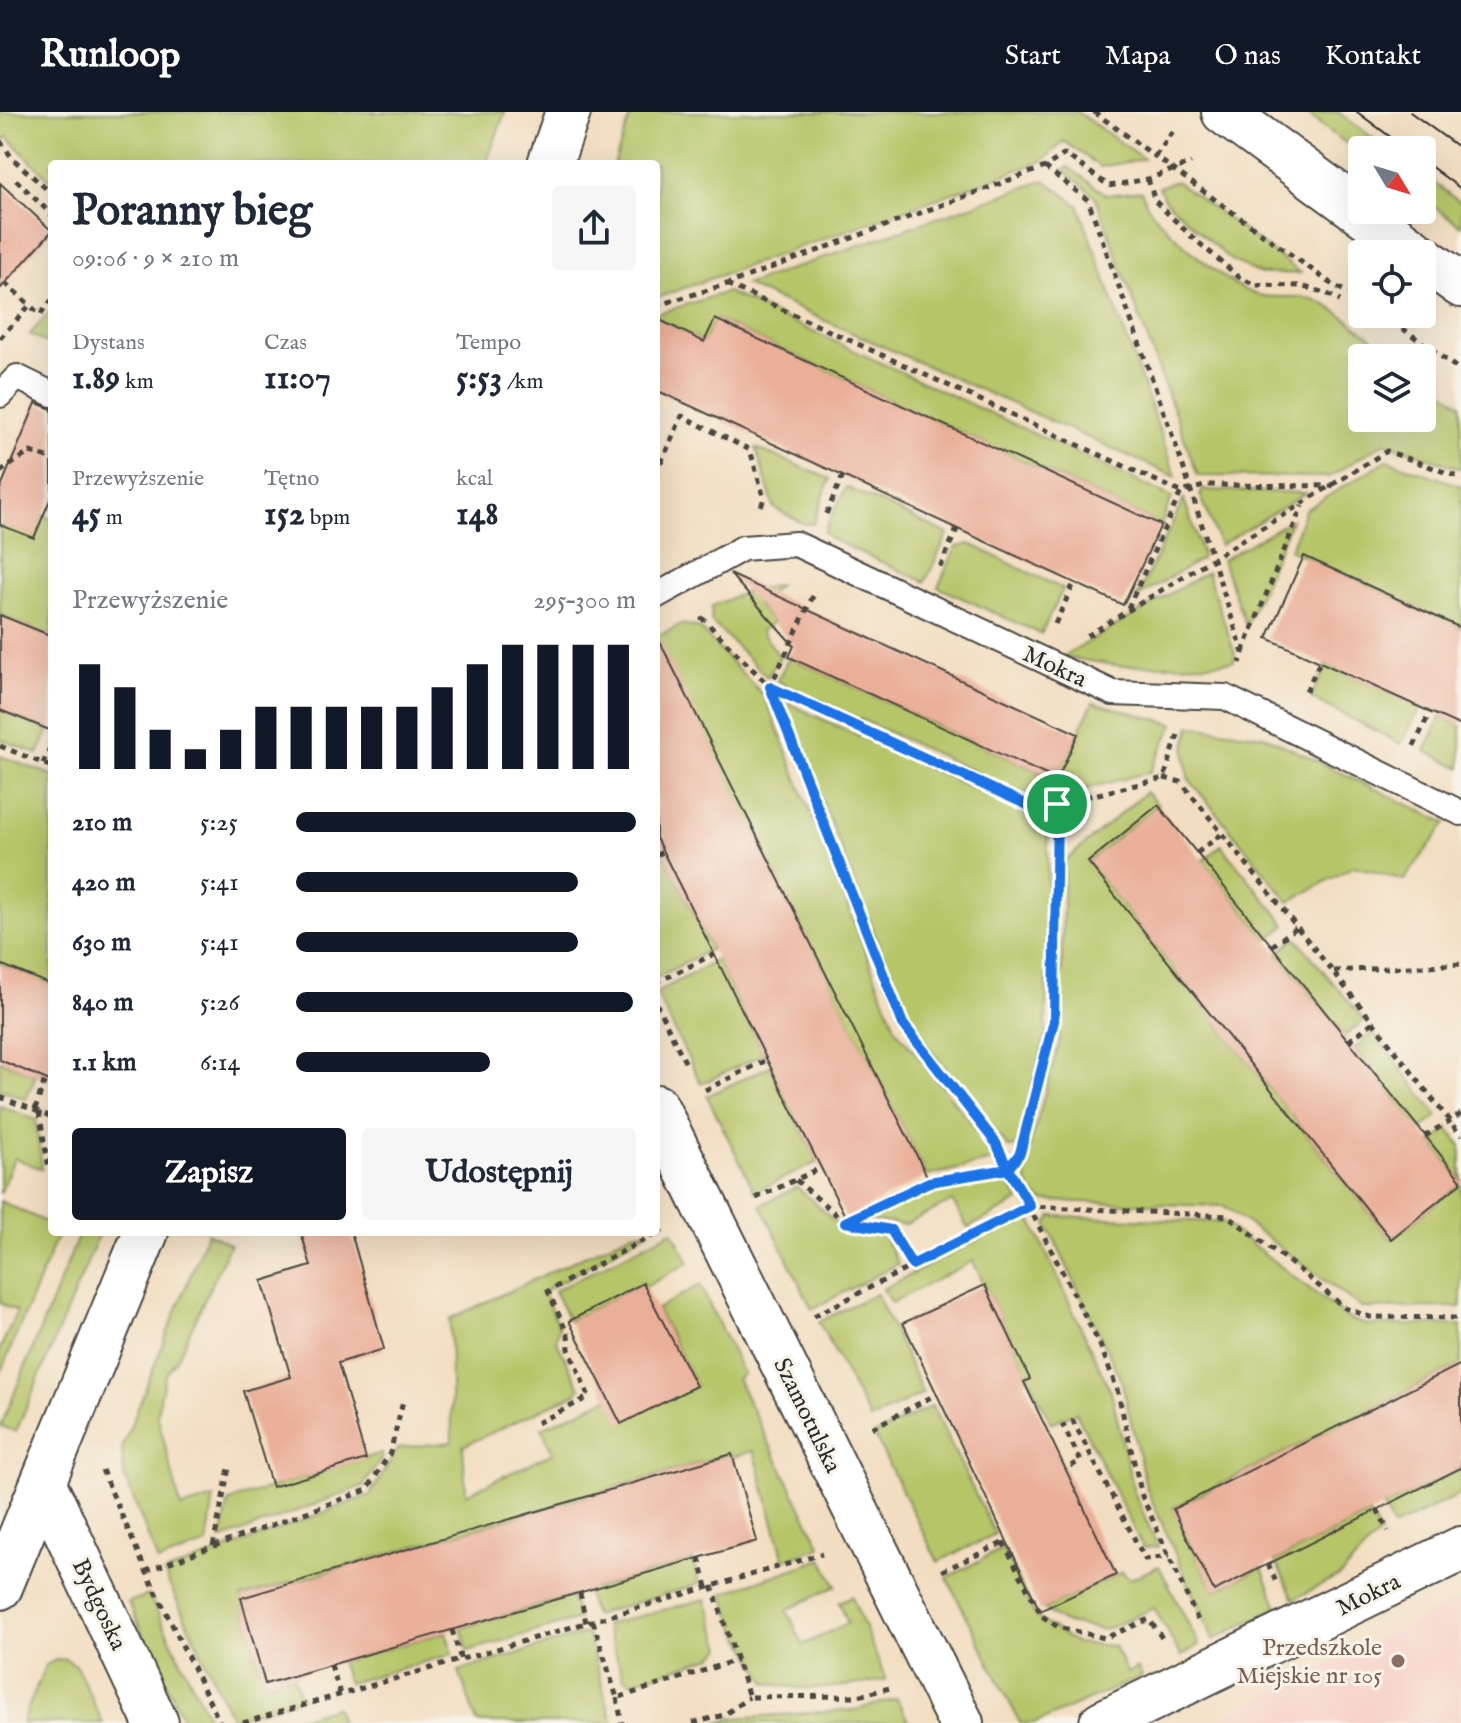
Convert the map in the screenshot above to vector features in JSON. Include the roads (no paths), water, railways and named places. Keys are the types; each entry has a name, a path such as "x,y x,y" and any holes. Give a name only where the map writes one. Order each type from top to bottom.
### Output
{"street":[{"path":"551,160 568,112"},
{"path":"1224,112 1398,240"},
{"path":"1436,267 1461,285"},
{"name":"Szamotulska","path":"660,1115 961,1723"},
{"path":"0,1587 144,1236"},
{"name":"Bydgoska","path":"44,1484 156,1723"},
{"name":"Mokra","path":"1102,1723 1461,1549"}],"lane":[{"path":"0,395 17,377 48,392"},
{"name":"Mokra","path":"660,594 743,548 796,544 1113,693 1225,697 1461,813"}],"tram line":[{"path":"1357,112 1389,136"},
{"path":"1410,112 1461,149"},
{"path":"1436,170 1461,189"}],"place":[{"name":"Przedszkole Miejskie nr 105","path":"1398,1661"}]}
